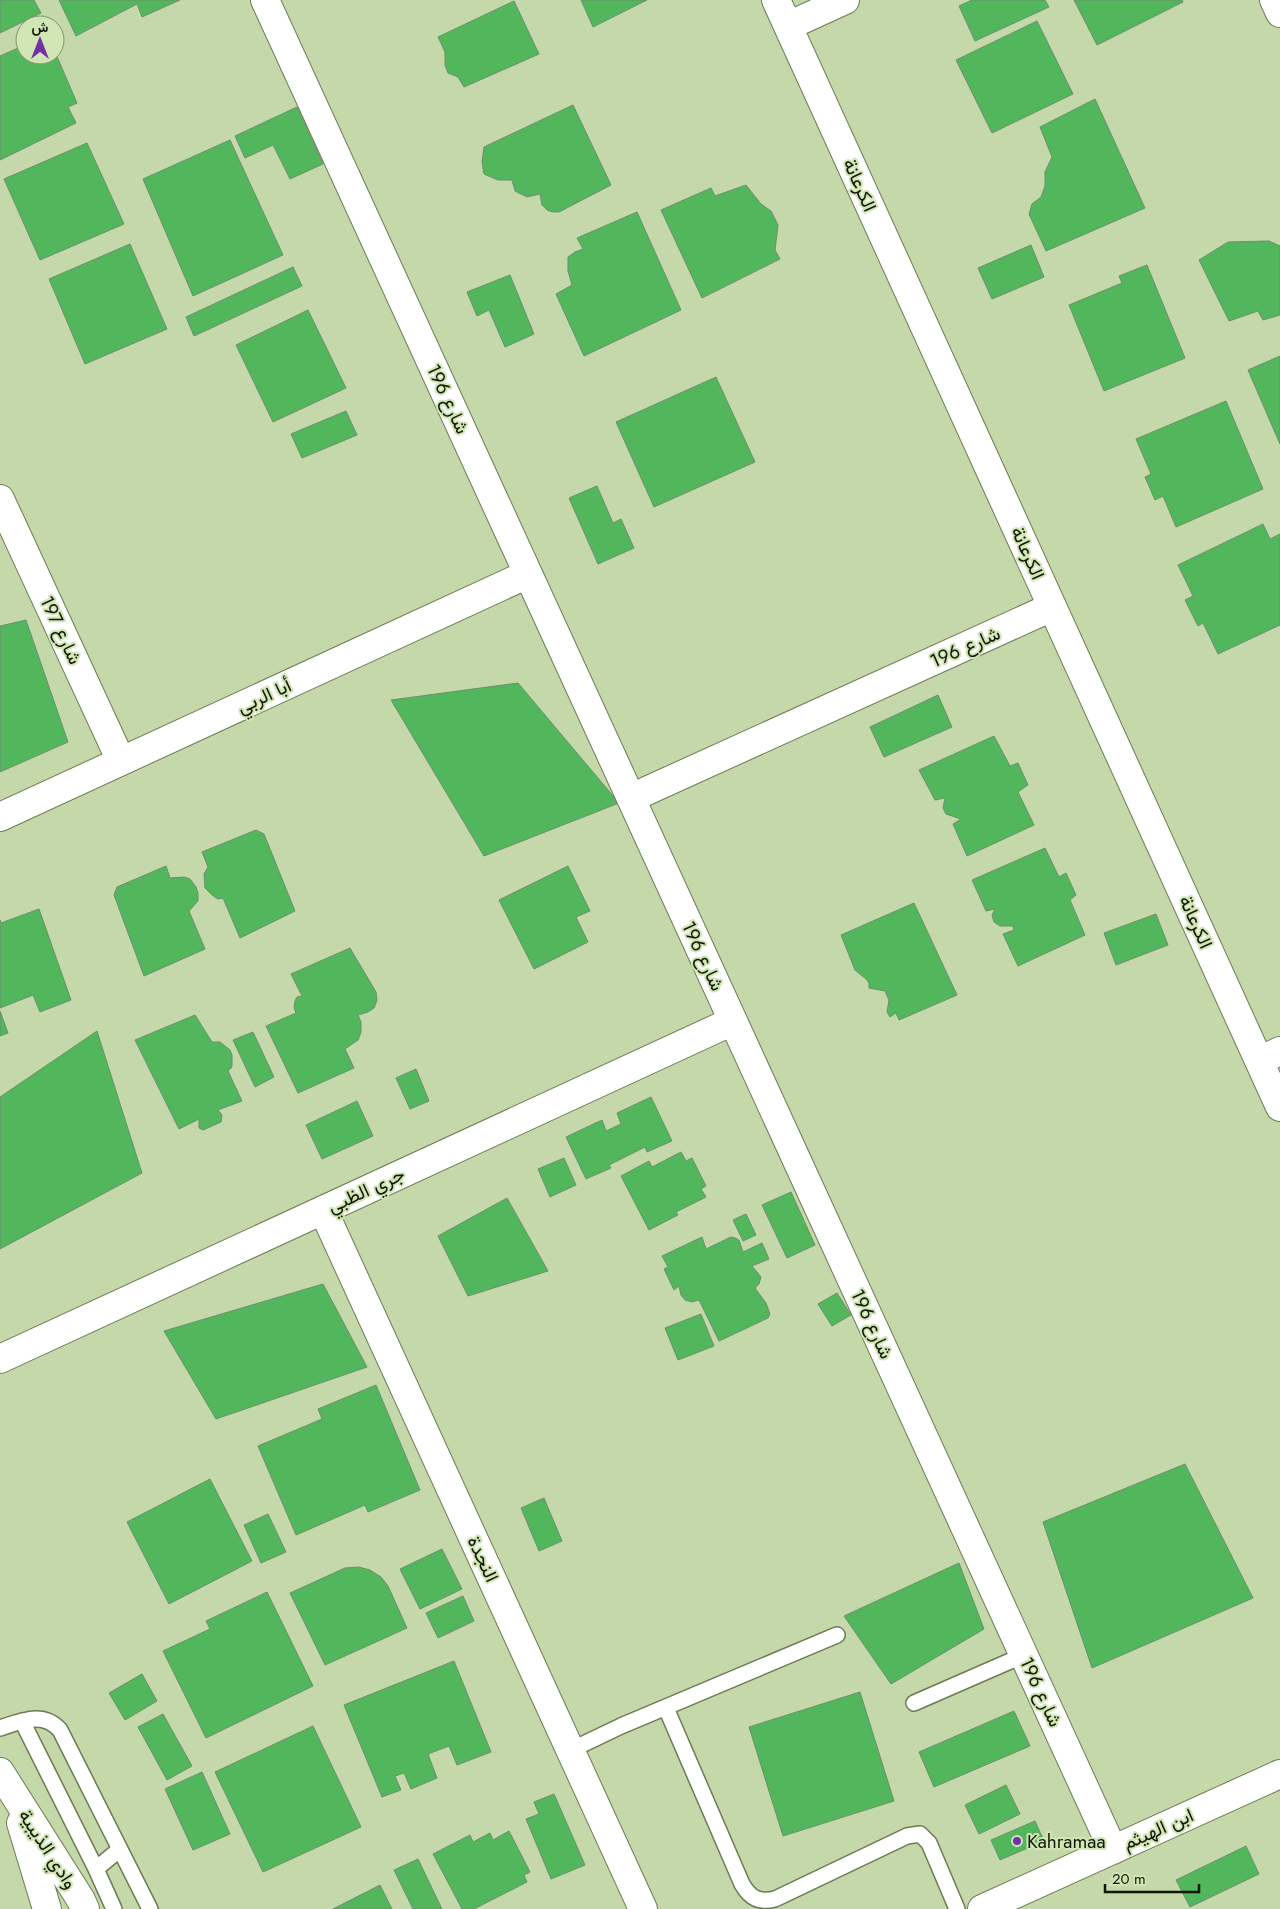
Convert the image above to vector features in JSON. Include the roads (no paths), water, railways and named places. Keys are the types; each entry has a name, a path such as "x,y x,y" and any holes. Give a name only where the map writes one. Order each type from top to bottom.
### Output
{"street":[{"name":"شارع 196","path":"264,0 1113,1850"},
{"name":"الكرعانة","path":"776,0 1052,607 1270,1056 1280,1107"},
{"path":"788,26 845,0"},
{"path":"1274,0 1280,13"},
{"name":"شارع 197","path":"0,499 121,761"},
{"name":"أبا الربي","path":"0,817 528,574"},
{"name":"شارع 196","path":"631,798 1052,607"},
{"name":"جري الظبي","path":"0,1359 733,1021"},
{"name":"النجدة","path":"323,1210 643,1909"},
{"name":"ابن الهيثم","path":"982,1909 1280,1774"},
{"name":"وادي الذيبية","path":"5,1782 47,1909"},
{"name":"وادي الذيبية","path":"5,1782 81,1900 84,1909"}],"lane":[{"path":"571,1750 837,1635"},
{"path":"914,1704 1024,1655"},
{"path":"666,1708 742,1884 752,1897 767,1901 774,1899 907,1836 920,1834 929,1843 957,1909"},
{"path":"0,1728 38,1718 54,1724 60,1730 150,1909"},
{"path":"22,1721 114,1909"},
{"path":"96,1869 120,1849"}],"place":[{"name":"Kahramaa","path":"1017,1841"}]}
